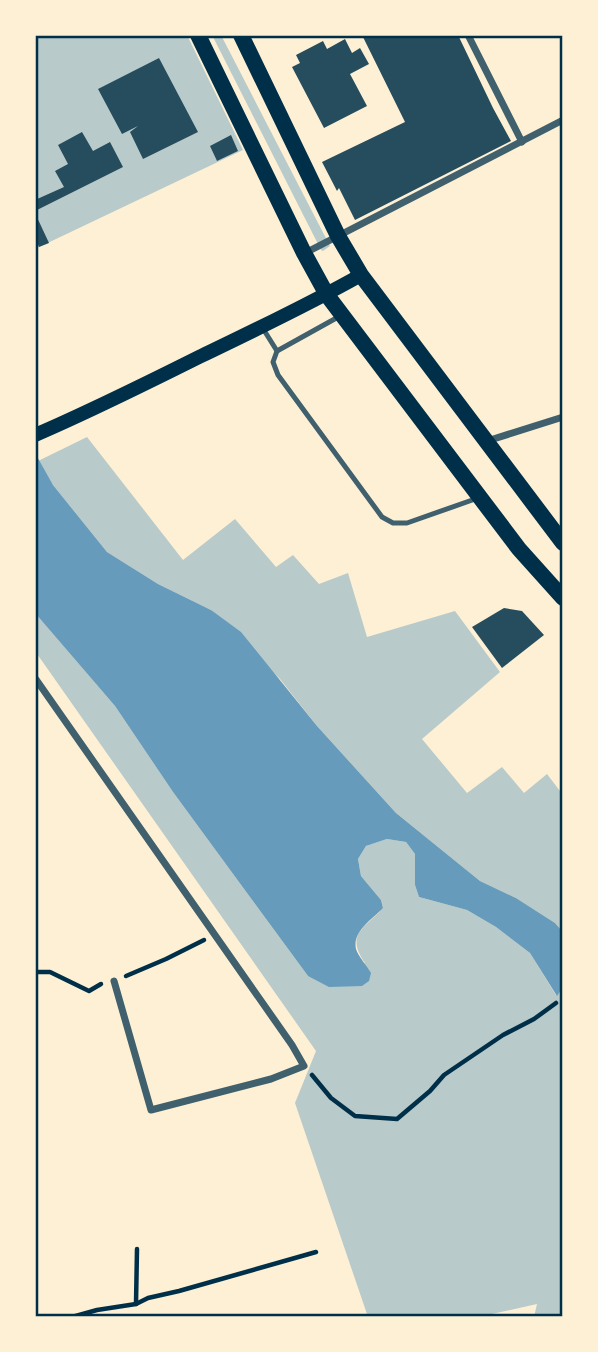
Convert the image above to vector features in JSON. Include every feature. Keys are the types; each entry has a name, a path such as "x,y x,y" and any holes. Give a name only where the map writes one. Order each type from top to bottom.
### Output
{"main road":[{"path":"198,35 327,295 519,549 563,598"},
{"path":"240,35 338,236 361,275 563,543"},
{"path":"35,435 327,295 361,275"}],"street":[{"path":"468,35 522,142"},
{"path":"304,253 563,120"},
{"path":"486,441 563,417"},
{"path":"35,678 292,1045 304,1066 271,1079 151,1110 114,981"}],"lane":[{"path":"343,315 277,351 273,362 278,374 382,517 393,523 407,523 480,497"},
{"path":"261,327 277,351"}],"path":[{"path":"35,972 50,972 89,992 215,935"},
{"path":"304,1066 331,1098 355,1116 397,1119 430,1091 444,1075 556,1003"},
{"path":"136,1304 137,1249"},
{"path":"72,1317 136,1304 148,1298 316,1252"}],"shaded area":[{"path":"35,35 187,35 243,150 35,249"},
{"path":"212,35 221,35 330,246 323,251 321,250"},
{"path":"87,437 183,560 235,519 276,567 293,555 319,584 348,573 367,637 455,611 500,672 422,739 467,793 502,767 524,793 547,774 563,795 563,932 555,923 516,898 480,881 396,813 317,726 280,679 211,610 158,584 107,552 53,485 38,461"},
{"path":"35,613 115,706 173,792 308,976 365,963 359,953 357,938 359,932 383,908 381,900 361,876 358,859 366,846 387,839 406,842 415,854 415,885 419,897 467,910 496,927 530,953 556,995 563,987 563,1317 534,1317 537,1304 478,1317 368,1317 295,1103 316,1051 35,651"}],"water":[{"path":"35,453 53,485 107,552 158,584 211,610 241,632 317,726 396,813 480,881 516,898 555,923 563,932 563,987 557,996 530,953 496,927 467,910 419,897 415,885 415,854 406,842 387,839 366,846 358,859 361,876 381,900 383,908 357,937 356,949 371,973 369,981 362,986 329,987 308,976 173,792 115,706 35,613"}],"building":[{"path":"362,35 458,35 511,141 355,220 322,162 405,122"},
{"path":"345,39 352,53 360,48 369,64 350,74 367,106 324,128 292,67 300,63 296,55 323,41 327,49"},
{"path":"159,58 198,132 143,159 130,132 138,126 122,134 98,89"},
{"path":"82,132 93,151 110,142 123,167 35,211 35,200 64,187 55,171 68,164 58,145"},
{"path":"231,135 238,151 217,161 210,146"},
{"path":"35,213 49,243 39,247 35,237"},
{"path":"504,608 522,611 544,635 502,668 472,627"}]}
